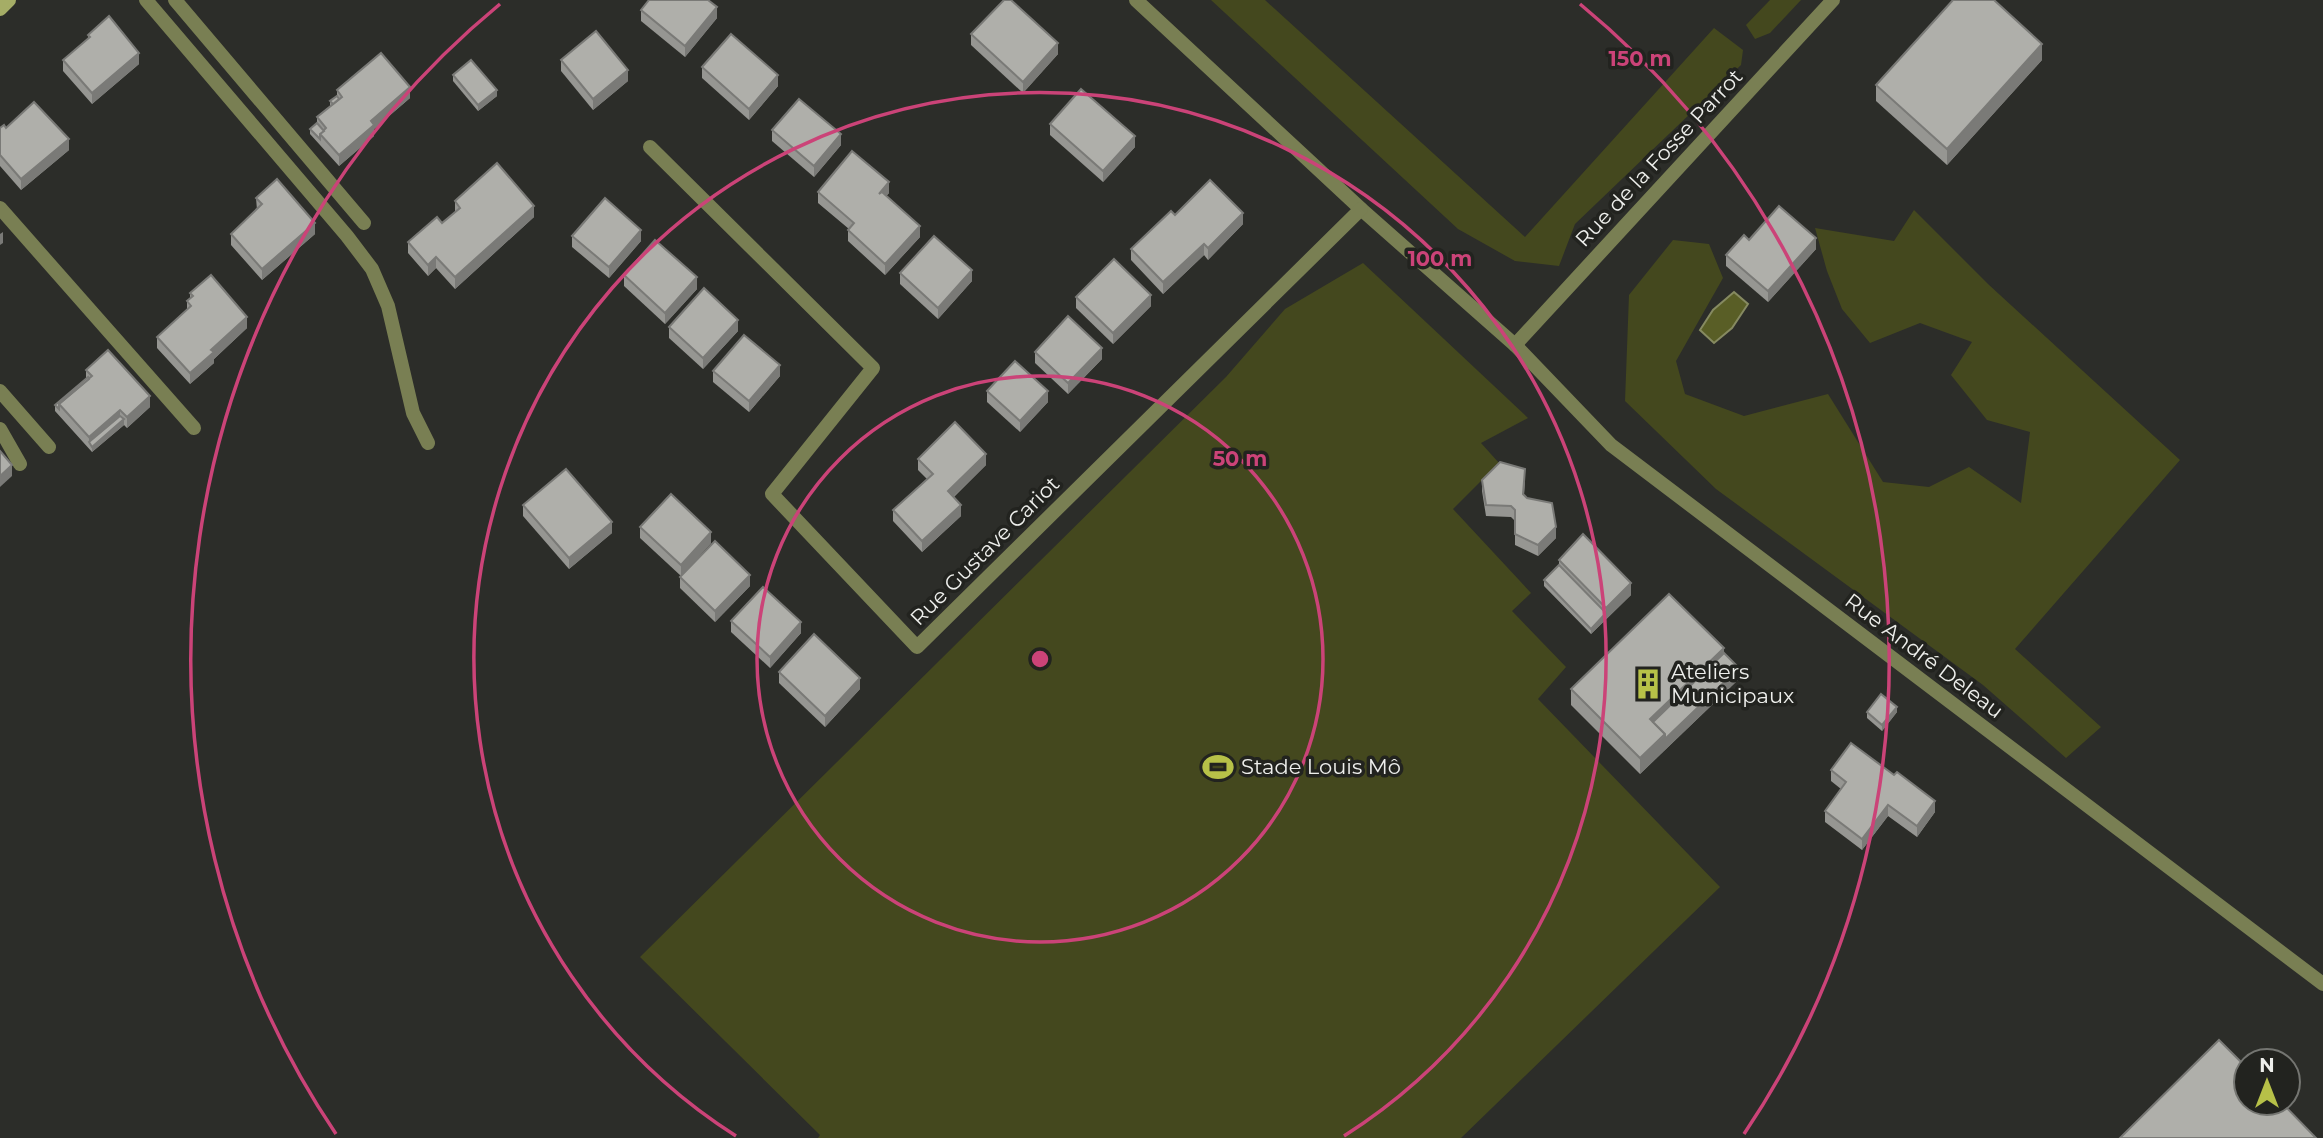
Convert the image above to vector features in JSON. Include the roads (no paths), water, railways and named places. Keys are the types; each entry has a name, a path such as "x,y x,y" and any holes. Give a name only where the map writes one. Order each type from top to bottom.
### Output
{"street":[{"path":"0,9 9,0"},
{"path":"146,0 372,269 388,306 413,413 428,443"},
{"path":"175,0 365,223"},
{"name":"Rue André Deleau","path":"1136,0 1362,209 1515,345 1611,445 2323,984"},
{"name":"Rue de la Fosse Parrot","path":"1515,345 1833,0"},
{"name":"Rue Gustave Cariot","path":"650,147 873,368 772,494 917,648 1362,209"},
{"path":"0,208 194,428"},
{"path":"0,391 49,447"},
{"path":"0,429 20,464"}],"place":[{"name":"Ateliers Municipaux","path":"1648,684"},
{"name":"Stade Louis Mô","path":"1218,767"}]}
